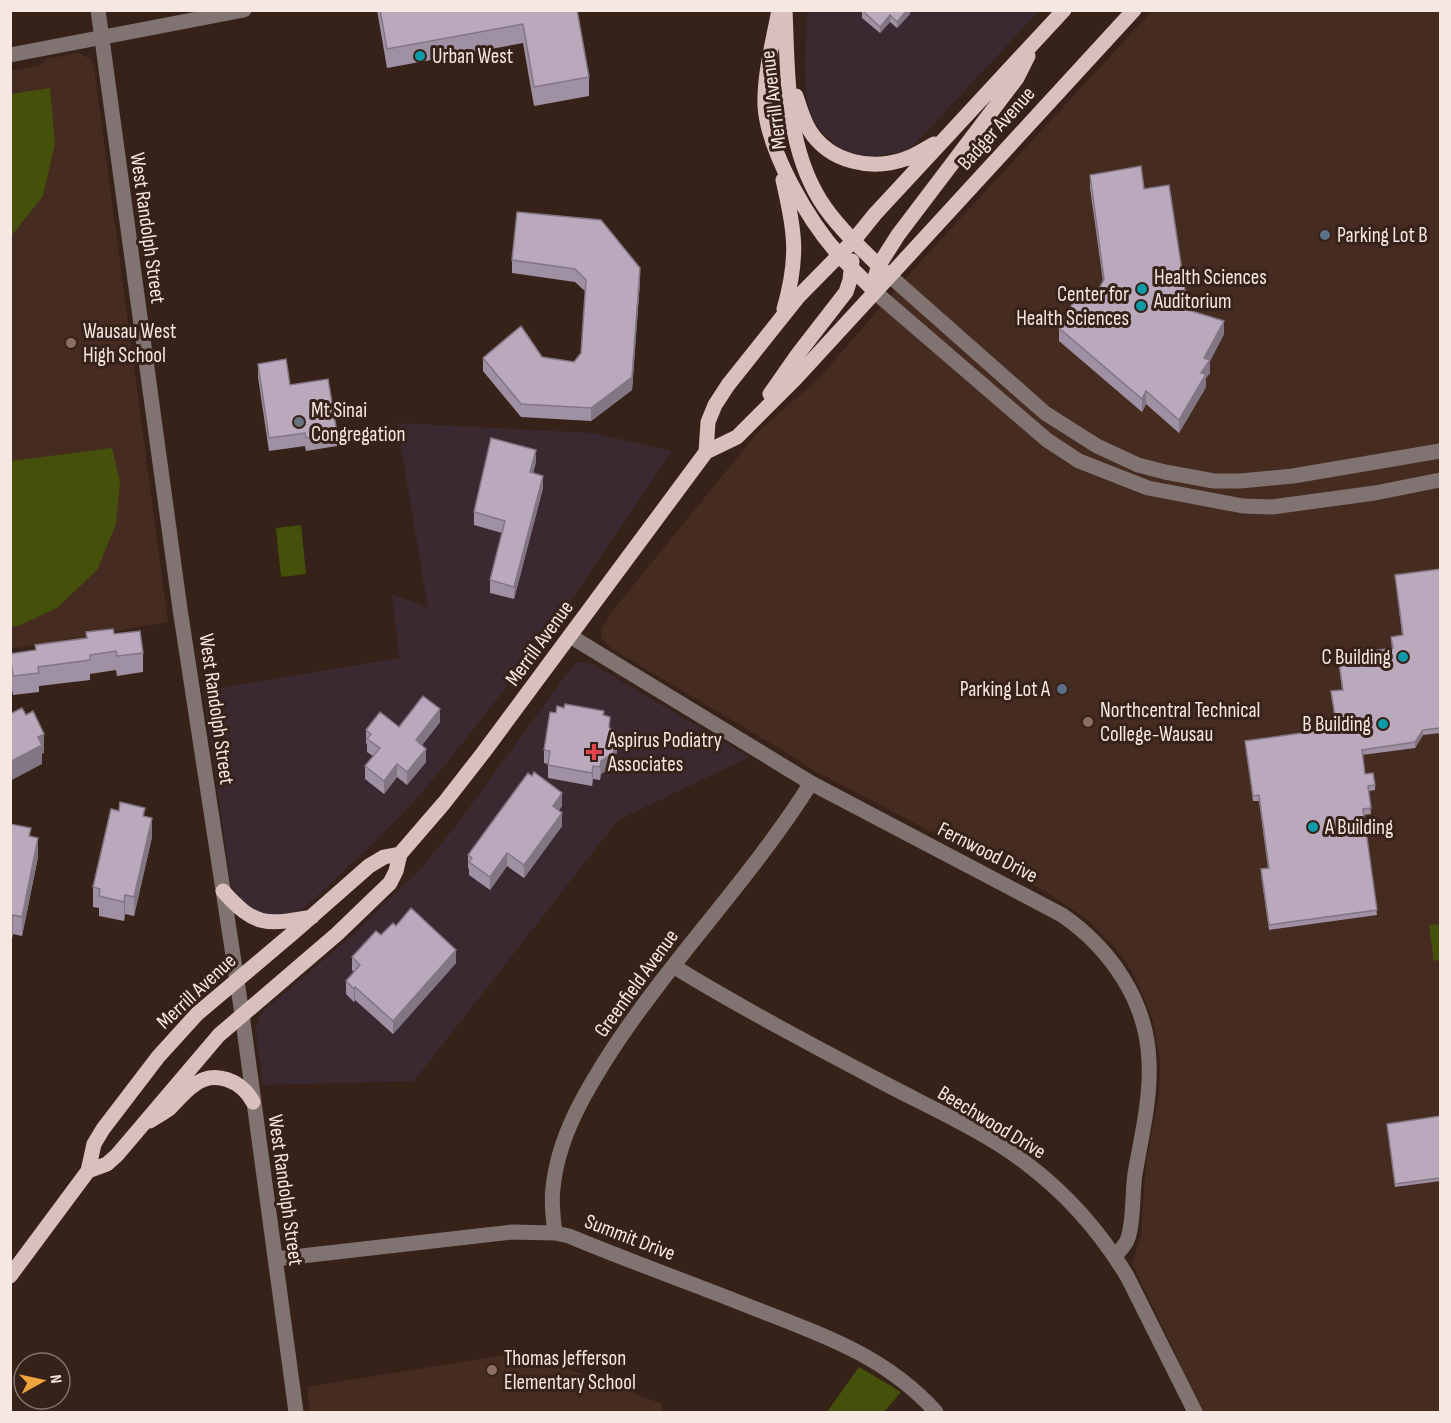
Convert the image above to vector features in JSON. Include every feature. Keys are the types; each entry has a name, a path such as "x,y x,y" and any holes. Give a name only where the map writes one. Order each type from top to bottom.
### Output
{"main road":[{"name":"Merrill Avenue","path":"779,10 766,83 766,114 776,150 798,197 839,255 875,292"},
{"name":"Merrill Avenue","path":"88,1171 102,1167 110,1161 219,1035 380,895 393,879 400,854 466,775 706,452 728,442 744,431 875,292 884,271 854,240 820,199 801,159 794,130 785,10"},
{"name":"Badger Avenue","path":"854,240 875,214 1064,10"},
{"name":"Badger Avenue","path":"884,271 1134,10"},
{"path":"884,271 902,230 1017,78 1037,40"},
{"path":"788,62 795,91 811,132 824,147 843,159 868,164 899,161 912,157 947,137"},
{"path":"776,150 792,216 795,239 792,276 782,316"},
{"path":"706,452 706,428 715,405 728,386 782,316 854,240"},
{"path":"744,431 798,354 846,292 852,268 854,240"},
{"name":"Merrill Avenue","path":"10,1276 88,1171 94,1144 110,1120 158,1057 197,1014 373,863 388,856 400,854"},
{"path":"223,891 242,910 258,920 278,922 312,917"},
{"path":"140,1127 169,1109 202,1080 220,1078 240,1084 248,1092 253,1102"}],"street":[{"name":"West Randolph Street","path":"98,10 180,609 242,1014 296,1413"},
{"path":"10,55 244,10"},
{"path":"884,271 1045,413 1096,446 1138,465 1214,481 1240,481 1303,474 1440,450"},
{"path":"875,292 1047,440 1079,460 1148,488 1243,506 1272,507 1375,493 1440,480"},
{"name":"Fernwood Drive","path":"570,636 811,783 1062,915 1089,935 1108,955 1121,973 1141,1016 1149,1062 1148,1089 1133,1186 1130,1230 1124,1245 1115,1256"},
{"name":"Greenfield Avenue","path":"555,1233 553,1188 560,1154 571,1122 596,1075 628,1025 765,850 811,783"},
{"name":"Beechwood Drive","path":"672,966 770,1022 989,1139 1027,1163 1068,1199 1115,1256 1195,1413"},
{"name":"Summit Drive","path":"275,1259 512,1232 555,1233 569,1236 812,1330 863,1353 908,1385 936,1413"}],"shaded area":[{"path":"807,11 1039,11 914,145 903,152 871,156 851,153 840,148 820,130 811,115 807,101 805,67"},
{"name":"Northcentral Technical College-Wausau","path":"1152,11 1440,11 1440,1412 1200,1412 1175,1353 1132,1264 1141,1236 1146,1164 1159,1093 1160,1060 1153,1021 1141,990 1117,950 1088,920 1045,891 813,770 612,649 601,638 602,628 610,614 758,432 819,378 921,261"},
{"name":"Wausau West High School","path":"78,53 91,59 94,67 168,622 11,649 11,71 41,65 46,59"},
{"path":"397,423 592,433 672,451 546,637 417,798 380,837 304,908 298,912 270,916 254,910 238,897 231,883 203,691 399,658 392,594 428,608"},
{"path":"576,663 592,664 750,757 618,820 414,1081 263,1085 256,1030 258,1019 263,1011 355,933 423,866 458,823 571,668"},
{"name":"Thomas Jefferson Elementary School","path":"523,1352 662,1404 663,1412 310,1412 307,1387"}],"green space":[{"path":"50,88 55,143 43,196 11,236 11,94"},
{"path":"112,448 120,482 116,524 97,570 57,608 11,627 11,461"},
{"path":"301,525 306,574 281,577 276,528"},
{"path":"1440,924 1440,960 1434,961 1429,925"},
{"path":"859,1367 901,1392 884,1412 827,1412"}],"building":[{"name":"Urban West","path":"380,10 577,10 589,77 534,87 523,24 387,49"},
{"path":"862,10 907,10 897,22 890,15 880,27"},
{"name":"Center for Health Sciences","path":"1141,166 1144,189 1169,185 1188,310 1224,321 1204,358 1210,360 1201,373 1206,374 1179,420 1146,391 1142,399 1059,328 1078,294 1092,302 1104,279 1090,175"},
{"path":"517,212 601,220 640,268 632,377 591,408 521,404 483,358 521,326 542,357 574,362 581,353 586,280 575,269 512,260"},
{"name":"Mt Sinai Congregation","path":"286,359 290,385 328,379 337,433 306,438 305,433 269,438 258,364"},
{"path":"491,438 536,450 530,472 543,476 514,587 490,580 505,521 474,512"},
{"path":"1440,569 1440,728 1423,730 1415,742 1362,750 1365,774 1373,773 1375,785 1368,786 1371,808 1363,809 1377,910 1269,925 1261,869 1269,868 1259,795 1253,796 1245,741 1337,728 1331,691 1343,690 1338,656 1393,648 1391,637 1403,635 1395,575"},
{"path":"113,629 114,634 140,631 143,653 117,656 116,651 90,655 90,660 38,667 39,673 13,676 10,654 36,650 35,645 87,638 86,632"},
{"path":"423,696 440,709 416,740 426,749 407,772 397,764 384,781 365,766 380,748 367,739 371,734 366,730 380,712 399,727"},
{"path":"565,704 604,711 603,715 610,717 609,727 617,738 613,753 601,761 600,767 593,766 592,773 548,765 550,751 544,750 550,712 556,713 557,706 564,708"},
{"path":"22,708 26,715 33,711 44,734 38,737 42,745 10,762 10,714"},
{"path":"534,772 562,793 553,806 562,813 524,865 507,853 490,877 469,862 472,858 468,855 528,773 532,776"},
{"path":"120,802 145,808 143,816 152,818 134,897 125,895 124,902 99,896 100,889 93,887 111,809 119,811"},
{"path":"10,824 31,828 29,836 38,838 22,917 13,915 11,923 10,922"},
{"path":"411,908 456,950 393,1021 346,981 360,965 352,957 376,931 381,935 393,923 396,926"},
{"path":"1440,1116 1440,1178 1395,1184 1387,1124"}],"place":[{"name":"Urban West","path":"420,56"},
{"name":"Parking Lot B","path":"1325,235"},
{"name":"Health Sciences Auditorium","path":"1142,289"},
{"name":"Center for Health Sciences","path":"1141,306"},
{"name":"Wausau West High School","path":"71,343"},
{"name":"Mt Sinai Congregation","path":"299,422"},
{"name":"C Building","path":"1403,657"},
{"name":"Parking Lot A","path":"1062,689"},
{"name":"Northcentral Technical College-Wausau","path":"1088,722"},
{"name":"B Building","path":"1383,724"},
{"name":"Aspirus Podiatry Associates","path":"594,752"},
{"name":"A Building","path":"1313,827"},
{"name":"Thomas Jefferson Elementary School","path":"492,1370"}]}
